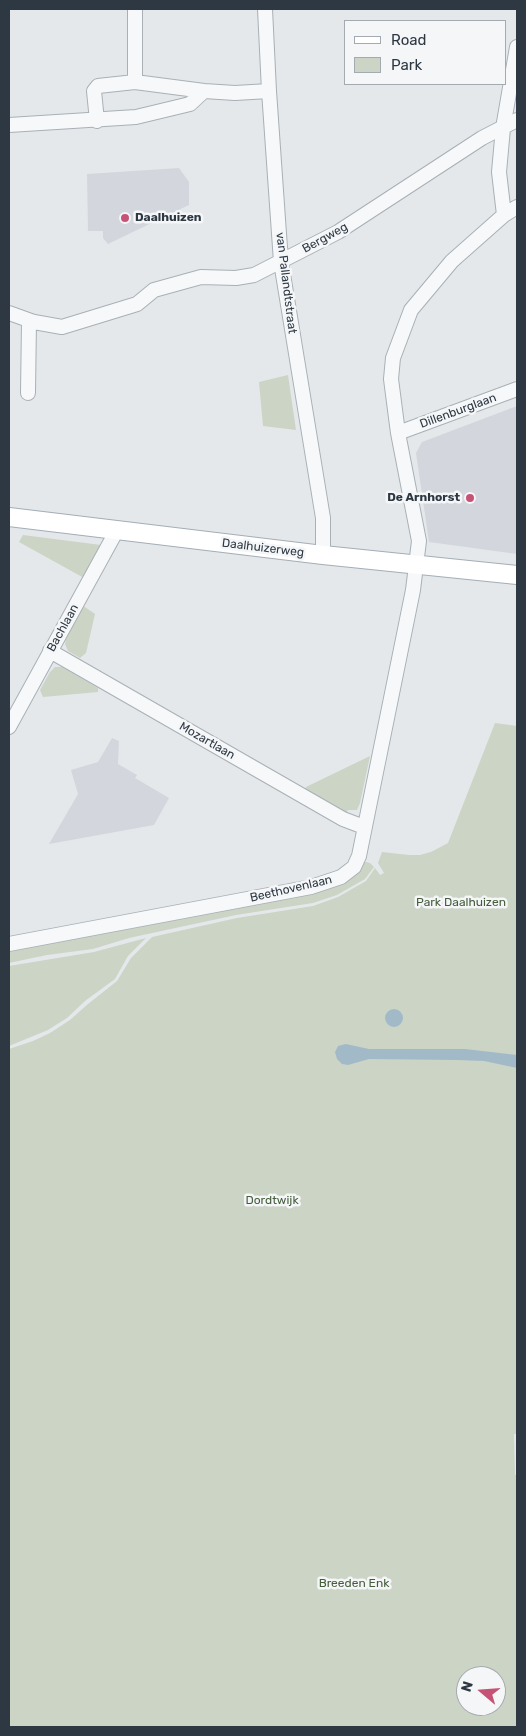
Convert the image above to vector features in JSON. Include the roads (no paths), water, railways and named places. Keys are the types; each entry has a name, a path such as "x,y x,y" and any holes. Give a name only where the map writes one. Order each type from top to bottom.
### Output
{"main road":[{"name":"Daalhuizerweg","path":"9,517 323,555 517,575"}],"street":[{"path":"135,9 135,82"},
{"name":"van Pallandtstraat","path":"265,9 281,262 323,518 323,555"},
{"path":"504,215 499,172 503,128 517,47"},
{"path":"97,121 94,91 98,86 135,82 204,91 235,93 269,91"},
{"path":"9,125 136,118 190,104 204,91"},
{"name":"Bergweg","path":"9,313 29,321 62,326 137,304 154,290 201,277 236,278 254,275 338,232 482,138 517,120"},
{"name":"Beethovenlaan","path":"9,944 311,888 341,878 354,867 359,856 417,565 419,540 398,433 391,379 393,358 411,310 452,261 504,215 517,207"},
{"path":"28,393 29,321"},
{"name":"Dillenburglaan","path":"398,433 517,389"},
{"name":"Bachlaan","path":"9,727 117,530"},
{"name":"Mozartlaan","path":"50,651 343,819 364,827"}],"water":[{"path":"394,1009 400,1012 403,1018 400,1024 394,1027 388,1024 385,1018 388,1012"},
{"path":"346,1044 369,1049 465,1049 517,1055 517,1068 484,1061 457,1060 369,1059 348,1065 342,1064 337,1059 335,1052 338,1046"}],"place":[{"name":"Daalhuizen","path":"125,218"},
{"name":"De Arnhorst","path":"470,498"}],"park label":[{"name":"Park Daalhuizen","path":"461,903"},
{"name":"Dordtwijk","path":"272,1201"},
{"name":"Breeden Enk","path":"354,1584"}]}
